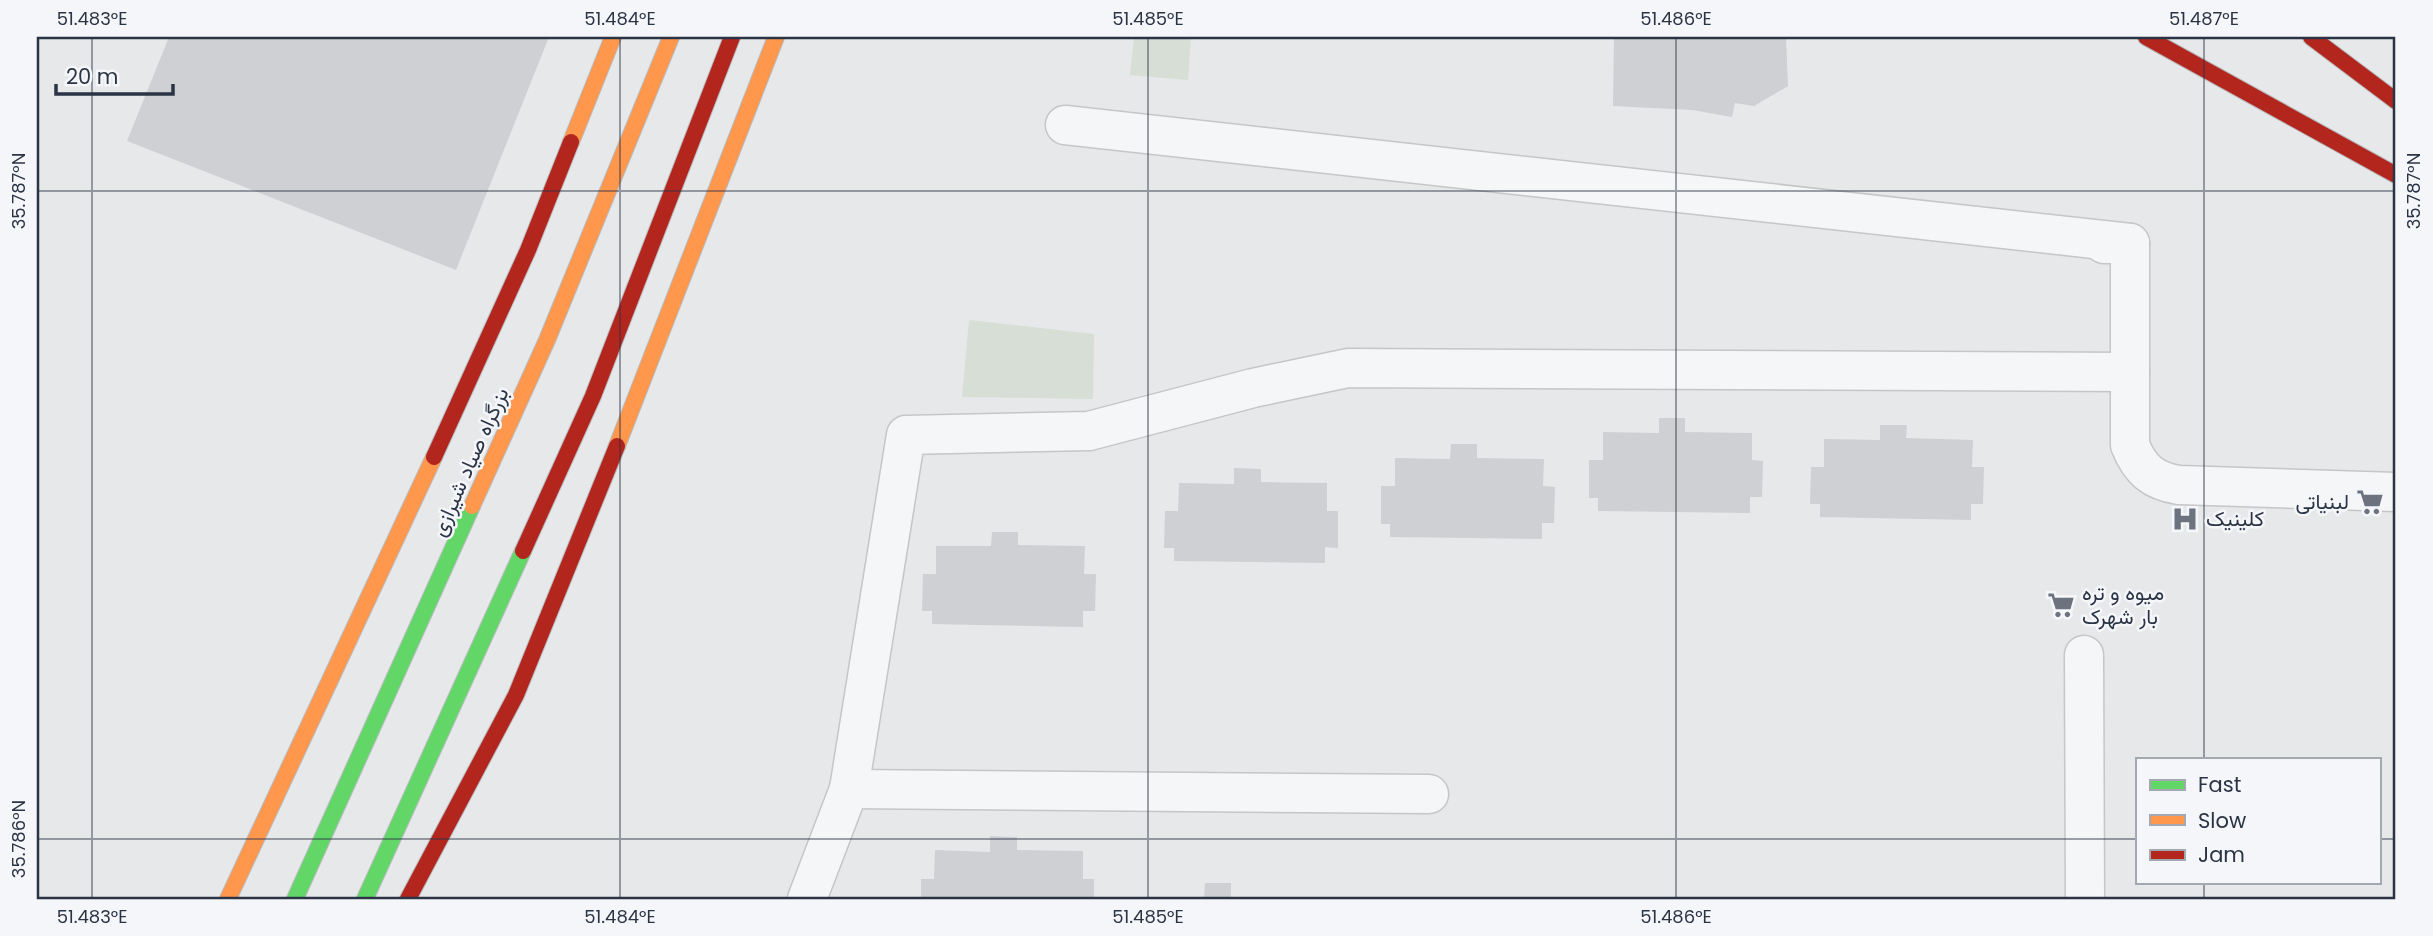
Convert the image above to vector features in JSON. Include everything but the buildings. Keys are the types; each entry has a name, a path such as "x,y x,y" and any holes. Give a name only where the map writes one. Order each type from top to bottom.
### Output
{"highway":[{"path":"228,899 363,615 528,250 613,37"},
{"name":"بزرگراه صیاد شیرازی","path":"295,899 547,340 671,37"},
{"path":"365,899 593,396 732,37"},
{"path":"408,899 516,695 624,428 776,37"},
{"path":"2146,37 2396,175"},
{"path":"2311,37 2396,101"}],"street":[{"path":"1065,125 2130,243"},
{"path":"1837,221 2099,244 2130,243"},
{"path":"2130,243 2130,445 2136,461 2147,474 2162,482 2396,492"},
{"path":"807,899 849,789 906,435 1090,431 1288,380 1348,368 2130,372"},
{"path":"2084,655 2085,899"},
{"path":"849,789 1430,794"}],"shaded area":[{"path":"1134,37 1191,37 1188,80 1130,75"},
{"path":"969,320 1094,334 1093,399 962,397"}],"traffic: fast":[{"path":"295,899 472,506"},
{"path":"365,899 523,551"}],"traffic: slow":[{"path":"571,142 613,37"},
{"path":"472,506 547,340 671,37"},
{"path":"617,446 776,37"},
{"path":"228,899 434,457"}],"traffic: jam":[{"path":"523,551 593,396 732,37"},
{"path":"2146,37 2396,175"},
{"path":"2311,37 2396,101"},
{"path":"434,457 528,250 571,142"},
{"path":"408,899 516,695 617,446"}],"place":[{"name":"لبنیاتی","path":"2370,502"},
{"name":"کلینیک","path":"2185,519"},
{"name":"میوه و تره بار شهرک","path":"2061,605"}]}
